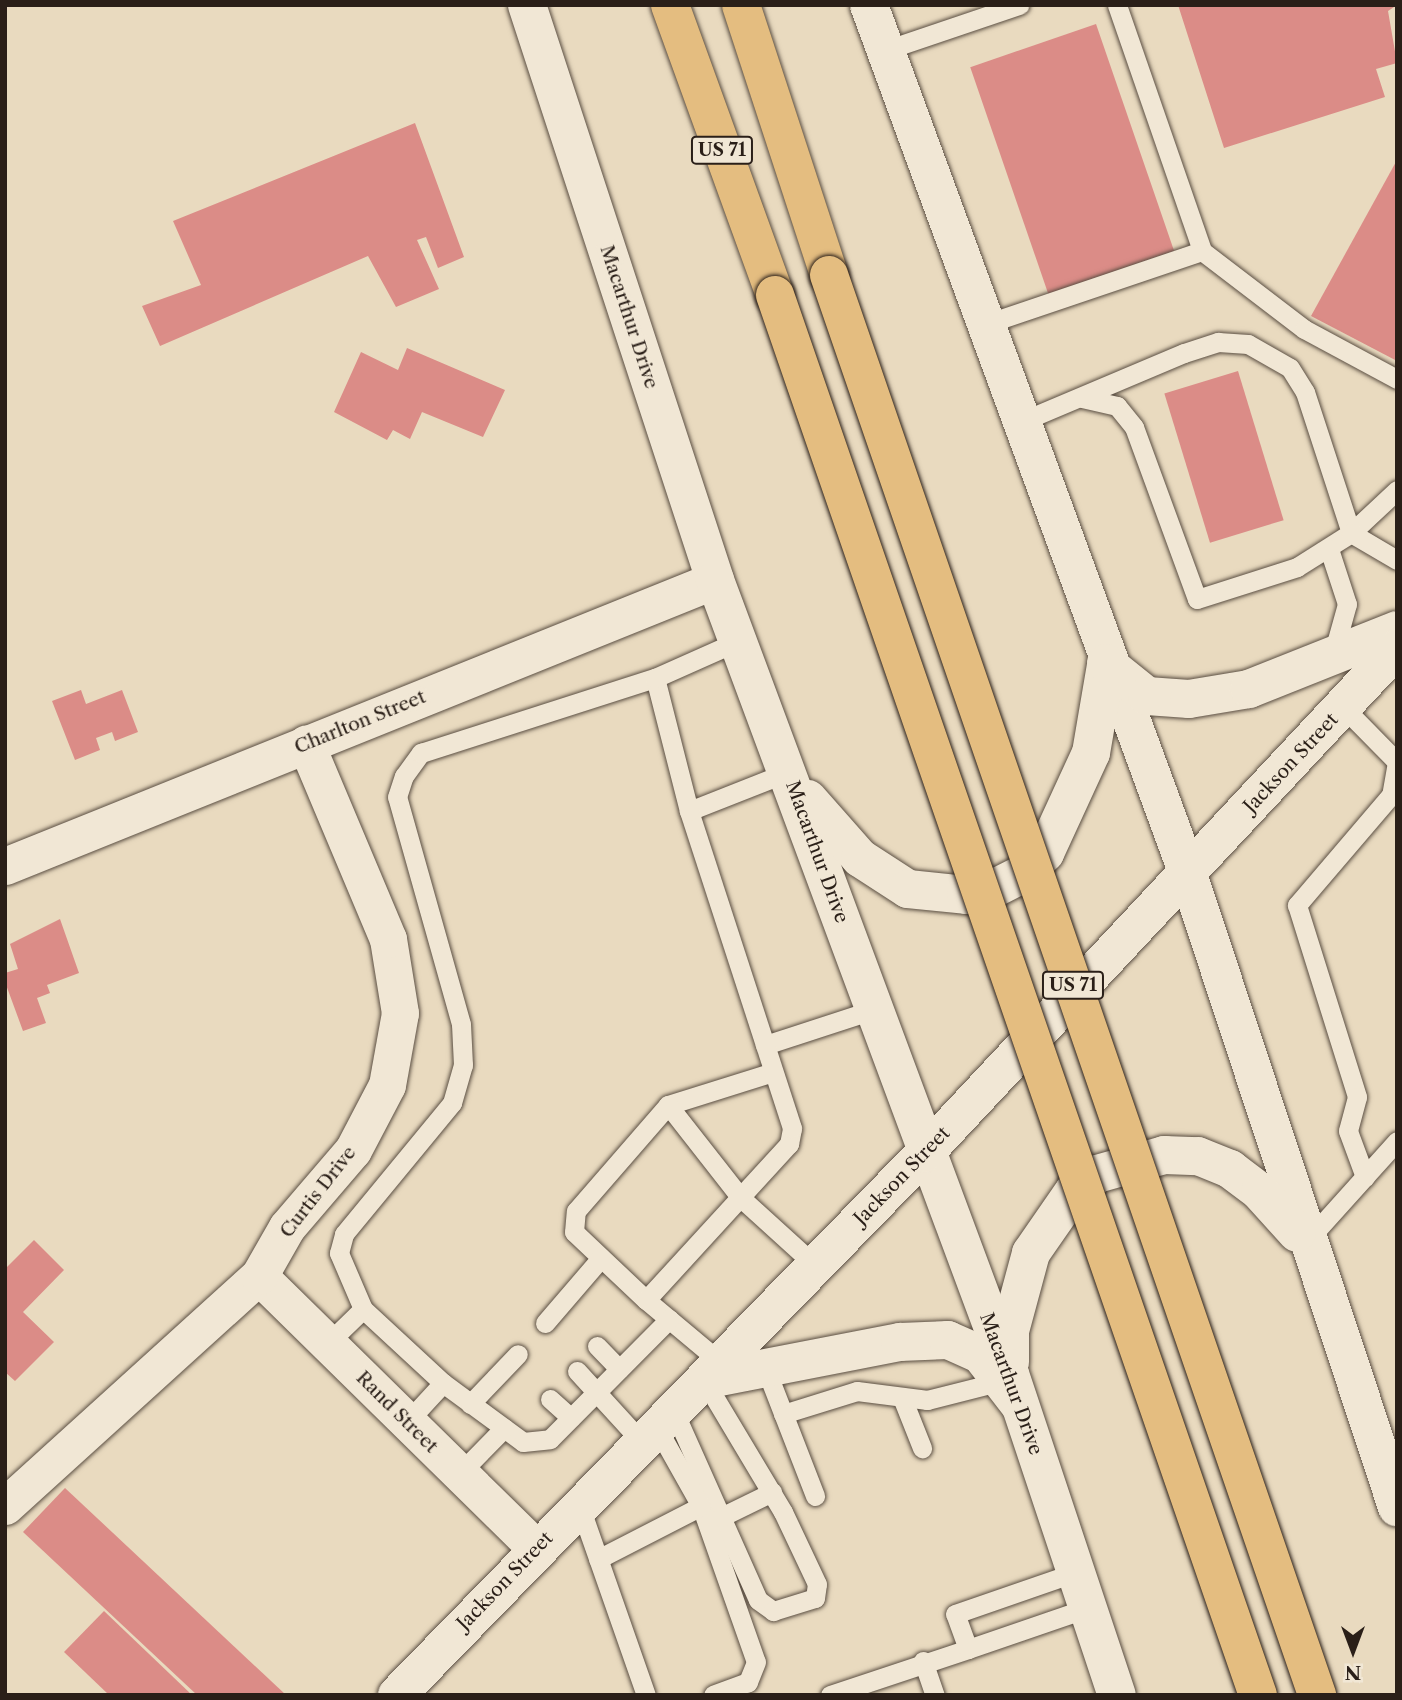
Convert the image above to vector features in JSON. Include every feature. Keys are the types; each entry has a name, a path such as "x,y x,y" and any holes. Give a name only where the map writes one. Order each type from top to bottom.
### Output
{"highway":[{"name":"US 71","path":"670,5 775,295 1258,1695"},
{"name":"US 71","path":"741,5 829,275 1317,1695"}],"street":[{"name":"Macarthur Drive","path":"527,5 715,580 788,772 1010,1387 1117,1695"},
{"path":"869,5 883,51 1018,424 1106,663 1188,874 1305,1242 1397,1507"},
{"name":"Charlton Street","path":"5,866 715,580"},
{"path":"1106,663 1147,696 1189,699 1249,689 1332,655 1396,645"},
{"name":"Jackson Street","path":"397,1695 536,1548 925,1153 1343,707 1396,645"},
{"path":"788,772 860,858 908,889 966,895 995,888 1026,873 1045,853 1091,753 1106,663"},
{"name":"Curtis Drive","path":"5,1506 258,1276 287,1227 353,1150 387,1085 400,1013 388,939 306,744"},
{"path":"1010,1387 1010,1331 1031,1253 1074,1191 1097,1174 1164,1155 1198,1156 1230,1169 1260,1192 1305,1242"},
{"name":"Rand Street","path":"258,1276 536,1548"},
{"path":"712,1371 767,1372 844,1353 948,1340 981,1355 1010,1387"}],"lane":[{"path":"883,51 1019,5"},
{"path":"1117,5 1202,251 1304,329 1397,379"},
{"path":"983,326 1202,251"},
{"path":"1018,424 1218,342 1270,353 1305,392 1351,533 1397,560"},
{"path":"1081,398 1102,400 1127,414 1197,599 1297,567 1351,533 1397,490"},
{"path":"1329,549 1347,604 1332,655"},
{"path":"669,1319 550,1439 523,1442 443,1383 363,1310 339,1253 344,1234 452,1103 463,1065 461,1024 397,797 404,776 421,753 655,678 738,641"},
{"path":"646,1300 789,1144 792,1128 689,811 655,678"},
{"path":"1343,707 1396,762 1391,794 1297,905 1357,1097 1348,1131 1365,1177"},
{"path":"689,811 788,772"},
{"path":"765,1045 873,1010"},
{"path":"577,1370 598,1390 657,1425 721,1517 758,1600 773,1611 799,1607 815,1598 817,1584 712,1371 669,1319 600,1259 574,1232 576,1211 668,1105 773,1072"},
{"path":"668,1105 741,1198 815,1265"},
{"path":"1305,1242 1397,1141"},
{"path":"545,1323 600,1259"},
{"path":"561,1305 574,1320"},
{"path":"328,1343 363,1310"},
{"path":"597,1346 619,1369"},
{"path":"844,1353 856,1391"},
{"path":"470,1404 517,1364"},
{"path":"767,1372 815,1496"},
{"path":"407,1422 443,1383"},
{"path":"783,1413 856,1391 903,1400 927,1401 1010,1387"},
{"path":"550,1399 571,1418"},
{"path":"903,1400 922,1448"},
{"path":"657,1425 701,1506 756,1662 747,1682 713,1695"},
{"path":"460,1474 504,1428"},
{"path":"721,1517 772,1492"},
{"path":"579,1504 646,1695"},
{"path":"598,1559 701,1506"},
{"path":"968,1650 955,1614 1076,1572"},
{"path":"830,1695 923,1661 968,1650 1088,1608"},
{"path":"923,1661 935,1695"}],"building":[{"path":"1178,5 1397,5 1388,11 1397,63 1376,69 1385,97 1224,148"},
{"path":"1096,24 1174,251 1048,294 970,67"},
{"path":"415,123 464,257 438,268 426,237 417,240 439,289 396,307 368,256 160,346 142,306 201,285 173,221"},
{"path":"1397,160 1397,361 1311,316"},
{"path":"407,348 505,390 483,437 422,412 410,439 393,430 387,440 334,412 361,352 398,370"},
{"path":"1238,371 1284,520 1210,543 1164,394"},
{"path":"81,690 86,704 122,690 138,732 115,741 112,732 96,738 100,750 75,760 52,701"},
{"path":"60,919 79,973 47,985 50,993 37,998 46,1023 23,1031 5,982 5,973 18,969 10,944"},
{"path":"34,1240 64,1270 23,1312 54,1342 15,1381 5,1372 5,1269"},
{"path":"65,1488 286,1695 197,1695 23,1532"},
{"path":"104,1611 192,1695 109,1695 64,1652"}]}
